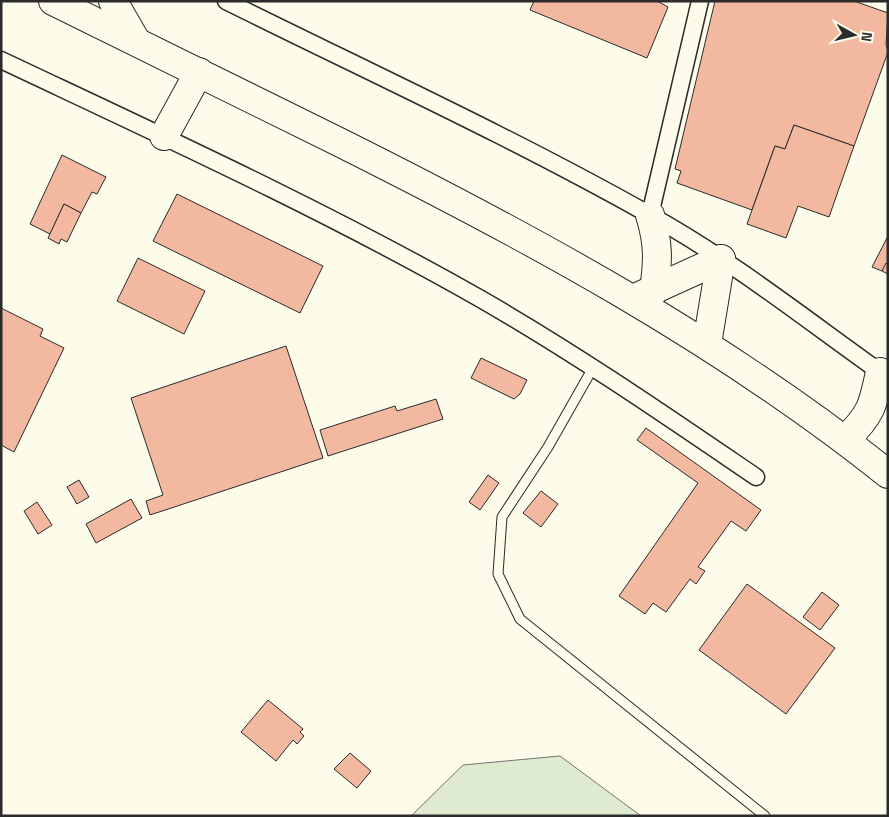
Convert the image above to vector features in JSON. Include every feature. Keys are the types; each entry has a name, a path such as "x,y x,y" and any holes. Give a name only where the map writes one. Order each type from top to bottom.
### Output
{"highway":[{"path":"54,1 644,295 707,344 845,440 888,474"},
{"path":"113,1 136,41"},
{"path":"164,136 198,72"},
{"path":"644,295 658,255 657,237 650,214"},
{"path":"644,295 720,259"},
{"path":"707,344 720,259"},
{"path":"845,440 864,423 884,376"}],"street":[{"path":"226,1 650,214 720,259 884,376"},
{"path":"650,214 700,1"},
{"path":"1,60 164,136 351,229 478,298 594,366 756,476"}],"lane":[{"path":"594,366 548,447 502,517 498,574 520,619 765,816"}],"green space":[{"path":"560,756 641,816 411,816 463,765"}],"building":[{"path":"534,1 657,1 668,7 647,58 530,10"},
{"path":"715,1 854,1 888,13 886,44 888,52 854,146 794,125 785,149 775,146 752,210 677,183 681,171 675,169"},
{"path":"794,125 854,146 829,217 798,206 786,238 747,224 775,146 785,149"},
{"path":"62,155 106,177 97,194 92,192 81,213 64,204 50,234 30,224"},
{"path":"177,194 323,266 300,313 153,241"},
{"path":"64,204 81,213 67,242 61,239 59,244 48,238"},
{"path":"888,236 888,264 882,271 872,267"},
{"path":"138,258 205,291 184,334 117,301"},
{"path":"886,263 888,264 888,274 882,271"},
{"path":"1,308 43,329 40,336 64,348 14,452 1,445"},
{"path":"286,346 323,458 150,515 146,501 163,495 131,398"},
{"path":"481,358 527,380 520,394 514,399 471,378"},
{"path":"436,399 443,419 328,456 320,430 395,406 397,411"},
{"path":"646,428 761,510 746,531 731,521 698,567 705,571 696,584 690,579 666,612 653,603 645,614 619,596 698,483 637,440"},
{"path":"488,475 499,483 480,510 469,502"},
{"path":"79,480 89,497 77,504 67,487"},
{"path":"541,491 558,504 541,527 523,513"},
{"path":"131,499 142,518 96,543 86,524"},
{"path":"37,502 52,525 38,534 24,511"},
{"path":"747,584 835,648 786,714 699,650"},
{"path":"822,592 839,605 820,630 803,617"},
{"path":"268,700 303,729 300,732 304,736 297,744 293,740 276,761 241,732"},
{"path":"350,753 371,771 357,788 334,769"}]}
